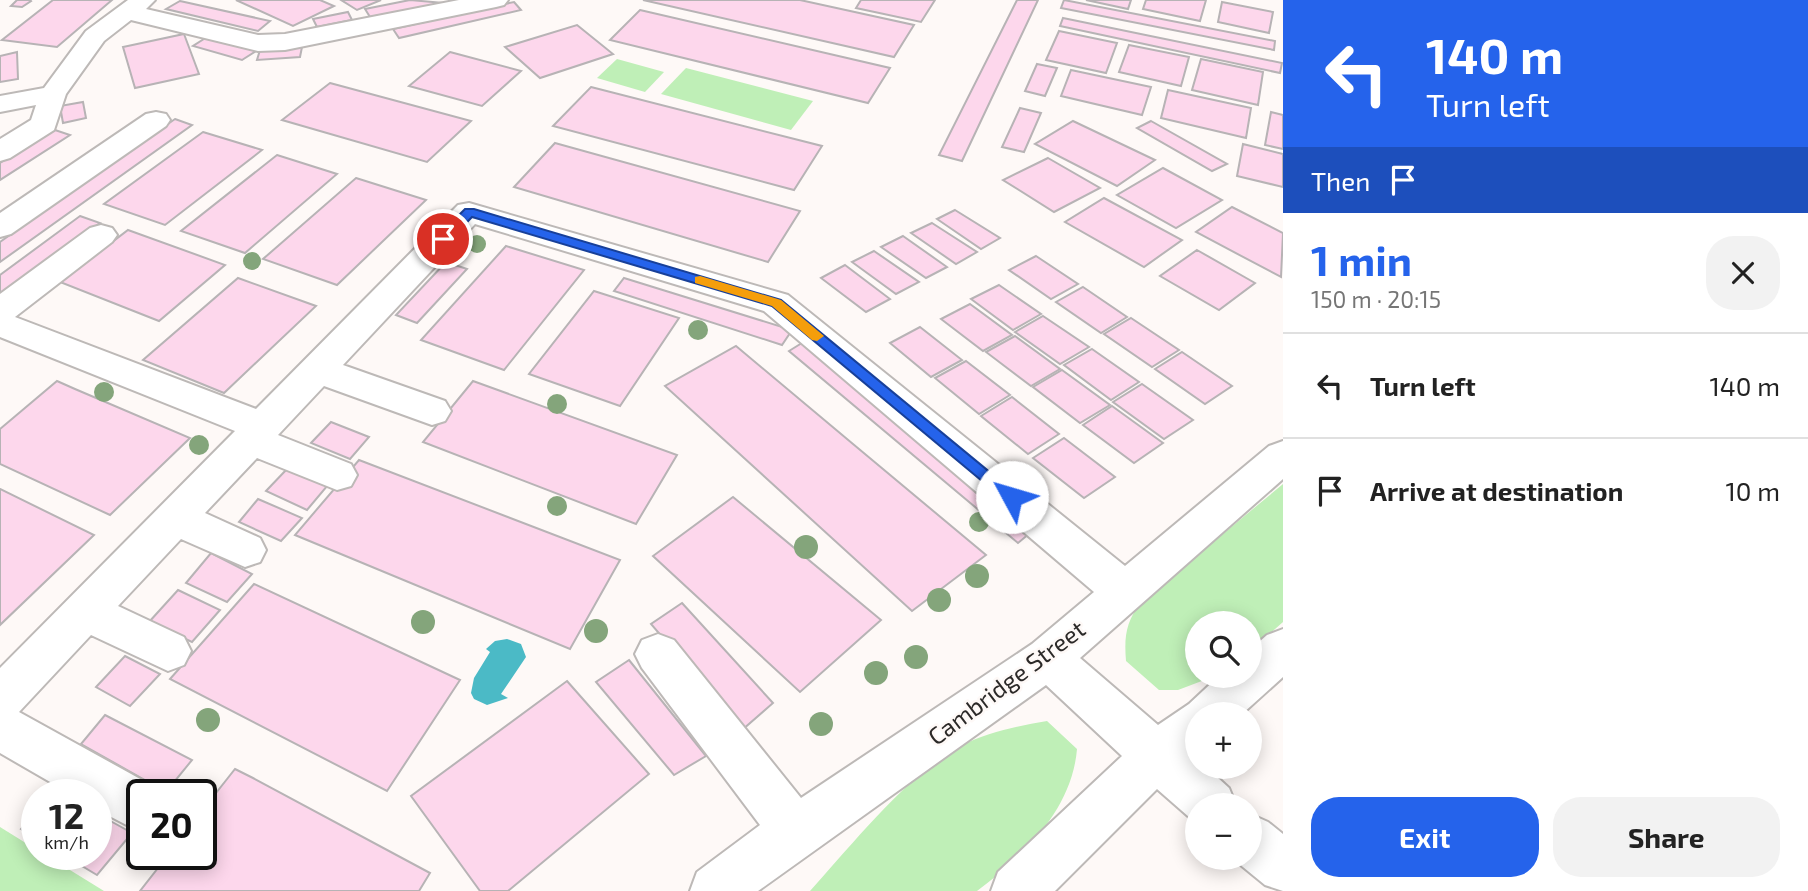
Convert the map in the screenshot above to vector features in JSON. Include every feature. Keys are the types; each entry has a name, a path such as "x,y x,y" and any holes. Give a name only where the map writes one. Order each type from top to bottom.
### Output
{"street":[{"path":"0,152 44,124 53,94 95,36 135,6 258,43 285,42 496,0"},
{"path":"0,104 53,94"},
{"path":"0,228 156,120"},
{"path":"0,701 469,212 776,303 1124,591"},
{"path":"0,311 101,235"},
{"path":"0,324 257,433 337,474"},
{"path":"318,370 432,411"},
{"name":"Cambridge Street","path":"716,891 796,832 1048,658 1283,456"},
{"path":"175,518 245,550"},
{"path":"86,612 168,651"},
{"path":"658,654 796,832"},
{"path":"1048,658 1198,793"},
{"path":"1226,702 1276,669"},
{"path":"0,727 126,799"},
{"path":"1017,891 1157,756 1185,733"}],"green space":[{"path":"617,59 664,72 645,92 597,78"},
{"path":"686,68 813,101 791,130 661,94"},
{"path":"1283,484 1283,622 1262,640 1262,611 1185,611 1185,687 1159,690 1126,661 1127,630 1141,602"},
{"path":"1047,721 1077,749 1066,792 1055,812 1028,847 977,891 810,891 881,812 941,758 982,737"},
{"path":"0,827 21,840 21,870 70,870 104,891 0,891"}],"water":[{"path":"507,639 521,644 526,657 501,694 508,698 487,705 474,699 471,693 474,678 490,652 486,649 495,641"}],"building":[{"path":"17,0 31,1 22,7 11,6"},
{"path":"53,0 112,0 57,47 2,40"},
{"path":"236,0 320,0 334,6 293,26"},
{"path":"341,0 381,0 357,10"},
{"path":"410,0 444,3 370,17 365,9"},
{"path":"643,0 800,0 914,25 894,57"},
{"path":"861,0 935,0 921,22 856,8"},
{"path":"1017,0 1038,0 962,161 939,155"},
{"path":"1064,0 1275,41 1274,50 1061,8"},
{"path":"1086,0 1131,0 1128,9"},
{"path":"1146,0 1206,0 1200,21 1143,9"},
{"path":"180,1 270,21 258,31 166,9"},
{"path":"514,2 521,10 399,38 393,29"},
{"path":"1222,2 1273,12 1269,33 1218,22"},
{"path":"640,10 890,68 868,103 610,40"},
{"path":"348,12 352,20 317,27 313,19"},
{"path":"1063,18 1282,63 1280,73 1060,26"},
{"path":"577,25 613,54 540,78 505,47"},
{"path":"1059,31 1117,43 1106,73 1046,60"},
{"path":"184,34 199,74 135,88 123,47"},
{"path":"207,37 256,51 242,60 193,46"},
{"path":"1129,45 1189,57 1181,86 1119,72"},
{"path":"302,47 300,57 257,60 260,50"},
{"path":"17,52 18,79 0,82 0,56"},
{"path":"450,52 521,71 482,106 409,86"},
{"path":"1201,59 1263,72 1258,105 1192,90"},
{"path":"1037,64 1057,68 1045,96 1025,91"},
{"path":"1071,70 1151,87 1142,115 1061,96"},
{"path":"330,83 471,121 427,162 282,120"},
{"path":"591,87 822,146 794,190 553,126"},
{"path":"1168,90 1251,108 1246,138 1161,118"},
{"path":"83,102 86,118 63,123 60,106"},
{"path":"1020,108 1041,113 1024,152 1002,147"},
{"path":"1271,112 1283,115 1283,149 1265,145"},
{"path":"175,119 192,125 0,262 0,242"},
{"path":"1073,121 1155,160 1117,186 1035,144"},
{"path":"1151,121 1227,164 1212,171 1137,128"},
{"path":"52,129 70,135 0,180 0,163"},
{"path":"203,132 262,150 165,225 104,204"},
{"path":"555,143 800,211 768,262 514,187"},
{"path":"1243,144 1283,154 1283,187 1237,176"},
{"path":"277,155 337,174 245,253 181,231"},
{"path":"1048,158 1100,188 1054,212 1003,180"},
{"path":"1163,168 1222,200 1176,228 1117,195"},
{"path":"356,178 426,200 337,285 263,259"},
{"path":"1104,198 1182,240 1144,267 1065,222"},
{"path":"1232,207 1283,233 1281,277 1196,232"},
{"path":"955,210 1000,238 981,249 937,219"},
{"path":"80,216 100,223 0,299 0,275"},
{"path":"932,223 977,252 956,264 911,233"},
{"path":"128,230 225,265 159,321 60,282"},
{"path":"903,236 947,267 926,278 881,247"},
{"path":"506,246 584,270 504,370 421,340"},
{"path":"1197,250 1255,283 1219,310 1160,276"},
{"path":"874,251 919,282 896,294 852,262"},
{"path":"1036,256 1078,284 1051,299 1009,270"},
{"path":"446,262 467,269 417,323 396,315"},
{"path":"845,265 890,299 866,312 821,278"},
{"path":"238,278 316,306 224,393 143,360"},
{"path":"624,278 792,330 782,345 614,291"},
{"path":"999,285 1041,314 1013,330 971,299"},
{"path":"1083,287 1127,317 1101,333 1056,302"},
{"path":"594,291 679,318 620,406 529,374"},
{"path":"970,304 1012,335 983,351 941,319"},
{"path":"1043,316 1089,347 1060,364 1015,332"},
{"path":"1131,318 1179,350 1152,367 1104,334"},
{"path":"920,327 962,360 931,377 890,343"},
{"path":"1015,336 1060,369 1031,386 986,352"},
{"path":"810,338 1036,528 1018,543 789,351"},
{"path":"736,346 986,555 912,611 665,386"},
{"path":"1092,349 1139,382 1111,400 1064,365"},
{"path":"1182,352 1232,386 1205,404 1155,369"},
{"path":"966,361 1010,395 979,414 935,378"},
{"path":"1062,370 1110,405 1080,423 1033,387"},
{"path":"57,381 190,438 110,515 0,464 0,429"},
{"path":"473,381 677,455 636,524 423,442"},
{"path":"1142,384 1193,420 1164,439 1113,402"},
{"path":"1012,397 1059,434 1028,454 981,416"},
{"path":"1112,406 1163,443 1134,463 1083,425"},
{"path":"331,422 369,437 350,459 311,443"},
{"path":"1064,438 1115,477 1084,498 1033,458"},
{"path":"359,460 620,560 570,649 295,535"},
{"path":"287,469 328,485 307,510 266,491"},
{"path":"0,489 94,535 0,625"},
{"path":"733,497 881,620 800,692 653,556"},
{"path":"258,499 302,518 281,541 239,522"},
{"path":"211,553 252,574 227,602 186,583"},
{"path":"254,584 460,680 387,791 170,679"},
{"path":"178,590 220,610 192,642 149,622"},
{"path":"682,603 773,703 742,730 651,624"},
{"path":"125,656 160,674 130,706 96,687"},
{"path":"629,660 706,756 674,775 596,682"},
{"path":"567,681 649,774 508,891 480,891 411,796"},
{"path":"105,715 192,760 177,779 143,779 81,744"},
{"path":"235,769 430,873 419,891 140,891 156,870 217,870 217,792"},
{"path":"112,822 126,830 126,840 112,857"},
{"path":"89,870 101,870 97,875"}],"slow traffic":[{"path":"700,280 776,303 817,336"}],"route":[{"path":"443,239 469,212 776,303 1012,497"}]}
